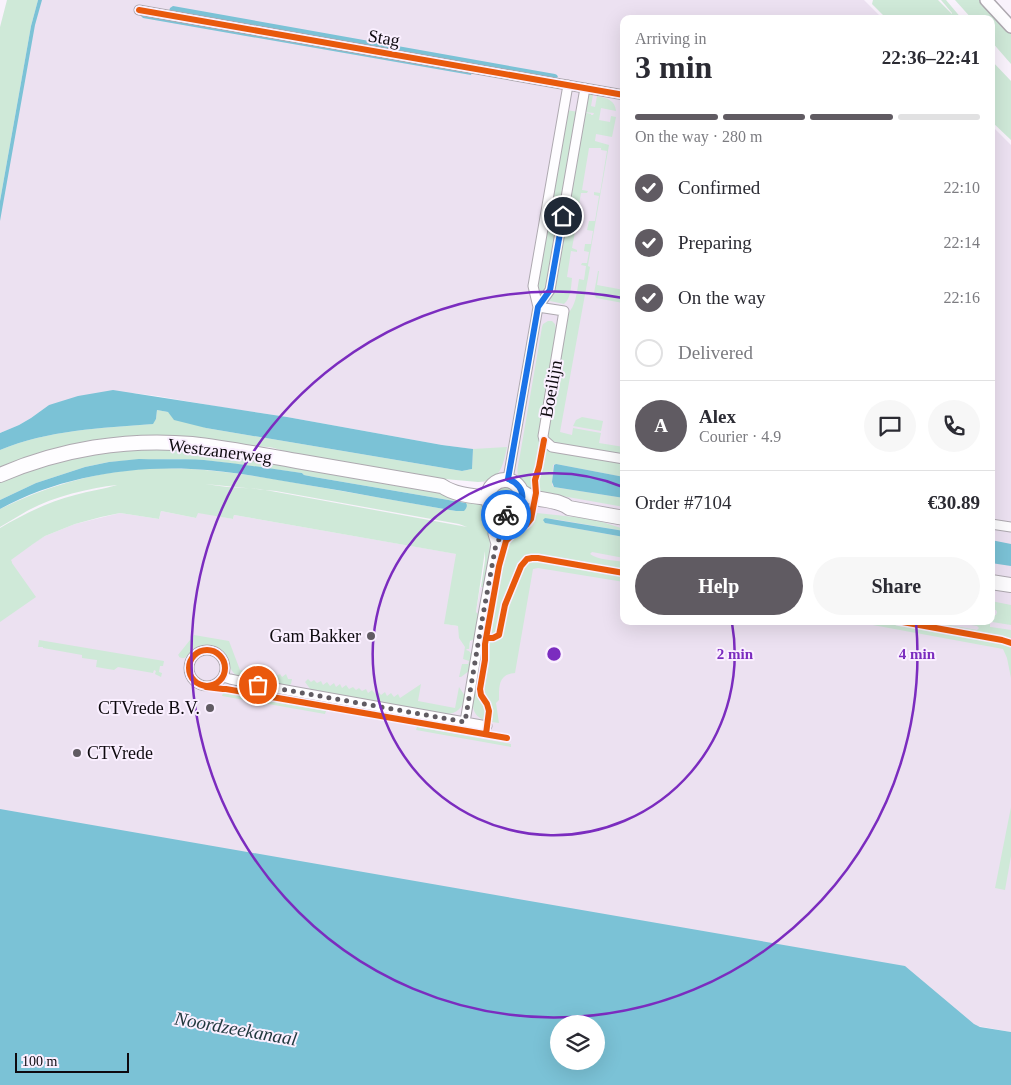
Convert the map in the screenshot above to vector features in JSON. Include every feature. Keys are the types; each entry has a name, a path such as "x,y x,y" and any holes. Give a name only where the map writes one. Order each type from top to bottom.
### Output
{"main road":[{"name":"Westzanerweg","path":"0,475 41,460 90,448 125,444 171,443 226,449 442,486 450,484 488,494"},
{"path":"569,508 562,511 530,506 506,511 490,506 488,494 495,482 508,479 516,483 521,491 528,496 564,504 569,508 620,517"},
{"path":"506,511 522,499 521,491"},
{"path":"995,583 1011,585"}],"street":[{"path":"986,0 1011,27"},
{"name":"Stag","path":"139,10 620,94"},
{"name":"Boeilijn","path":"508,479 538,307 533,286 568,85"},
{"name":"Boeilijn","path":"538,307 550,290 585,88"},
{"name":"Boeilijn","path":"538,307 564,311 543,436 544,440 552,447 620,459"},
{"path":"465,722 496,544 493,534 506,511"},
{"path":"995,525 1011,527"},
{"path":"202,650 214,651 220,655 224,662 223,677 218,683 211,686 197,684 189,672 188,665 191,658 202,650"},
{"path":"223,677 487,726"}],"shaded area":[{"path":"41,0 864,0 879,15 620,15 620,625 995,625 995,129 1011,145 1011,1032 0,852 0,563 45,536 75,524 120,513 159,519 161,511 196,518 197,512 233,519 234,515 457,554 445,624 458,626 469,647 477,614 480,588 484,587 489,562 481,502 484,483 472,469 472,449 133,393 49,405 19,425 0,433 0,212 33,26"}],"green space":[{"path":"7,0 38,0 31,26 0,201 0,27"},
{"path":"873,0 938,0 952,14 941,0 946,0 959,15 883,15 872,4"},
{"path":"955,0 981,0 995,15 968,15"},
{"path":"995,15 1011,33 1011,64 995,46"},
{"path":"995,64 1011,81 1011,140 995,125"},
{"path":"587,94 593,95 591,106 595,107 597,96 612,102 616,111 601,108 599,120 610,122 611,116 616,117 612,137 596,134 595,141 609,145 588,265 590,267 560,432 572,435 573,428 601,433 599,443 620,446 620,454 552,442 548,437 567,314 574,303 579,279 584,280 586,266 581,265 582,263 587,263 589,252 584,251 585,244 591,244 593,231 587,230 589,221 595,221 599,196 594,195 594,192 600,193 607,151 601,150 601,148 589,148 582,190 588,191 587,193 581,193 577,218 582,219 582,221 577,221 572,248 577,250 577,252 571,251 567,277 572,278 568,299 564,304 550,301 583,112"},
{"path":"566,110 579,112 548,288 543,291 538,290 535,285"},
{"path":"599,271 597,285 620,289 620,302 596,298 594,293"},
{"path":"552,321 555,324 557,334 539,438 541,444 549,451 620,463 620,476 556,464 553,465 552,485 554,487 620,497 620,506 534,491 524,488 519,479 518,465 543,324"},
{"path":"157,410 168,412 206,428 462,471 472,469 473,449 507,447 500,471 492,479 478,482 412,476 295,456 278,449 261,446 248,447 173,439 0,472 0,450 18,443 56,434 152,424 156,419"},
{"path":"582,417 603,421 601,431 573,426 576,420"},
{"path":"131,448 185,448 356,476 404,487 425,487 481,502 491,516 489,562 484,587 481,587 485,551 476,612 479,615 475,639 470,641 469,649 466,650 472,655 469,671 459,677 462,664 468,664 469,661 463,659 465,647 459,638 458,626 444,624 456,554 234,515 233,519 198,513 196,518 161,511 159,519 120,513 75,524 45,536 11,560 36,597 0,622 0,528 27,513 55,501 117,485 95,488 59,497 27,511 0,527 0,509 34,494 69,482 104,474 141,469 199,470 258,477 456,511 466,503 314,477 302,473 212,461 179,459 109,462 85,467 36,483 0,500 0,481 59,460","holes":["205,484 249,488 227,487","265,490 459,524 467,527"]},
{"path":"504,487 511,490 514,497 511,504 504,507 497,504 494,497 497,490"},
{"path":"525,510 531,510 529,517 503,543 509,523 515,516"},
{"path":"537,513 593,519 620,528 620,530 554,519 545,523 620,536 620,557 592,552 590,554 601,559 620,561 620,570 536,556 527,557 522,562 508,591 498,631 494,636 491,636 502,567 509,544 532,526"},
{"path":"531,560 620,575 620,581 538,568 533,569 515,673 509,674 502,679 499,700 496,703 499,723 492,722 493,711 484,690 489,662 490,641 497,639 501,634 507,606 526,562"},
{"path":"995,602 1011,605 1011,625 995,622"},
{"path":"873,625 908,625 1004,642 1011,647 1011,678 1003,649"},
{"path":"932,625 949,625 977,630 979,628 971,625 990,625 990,627 1011,630 1011,641 1005,638"},
{"path":"194,635 229,641 240,670 250,672 254,669 257,673 261,670 263,674 267,671 270,675 274,673 276,676 280,674 282,677 286,674 288,679 292,679 291,684 288,686 240,677 232,670 223,652 213,646 199,647 191,651 185,658 179,657 178,655"},
{"path":"39,640 164,661 163,666 160,666 159,672 162,673 161,677 155,674 156,671 154,670 153,673 118,667 114,670 96,667 97,660 82,658 82,655 38,647"},
{"path":"308,679 311,682 314,680 317,683 321,681 323,685 327,682 330,686 334,683 336,687 340,684 342,688 346,685 349,689 353,687 356,690 359,688 362,691 366,689 368,693 372,690 375,694 378,691 381,695 385,692 387,696 391,693 394,697 398,694 400,698 421,684 418,701 455,708 459,687 465,696 459,710 445,714 311,690 305,682"},
{"path":"475,685 478,686 479,694 487,712 486,721 476,715 474,711"},
{"path":"223,693 326,711 325,714 222,696"},
{"path":"417,727 511,744 511,747 416,730"},
{"path":"1011,807 1011,856 1005,890 995,888"}],"water":[{"path":"38,0 42,0 35,25 0,221 0,201 31,26"},
{"path":"173,6 555,74 558,77 555,79 169,11"},
{"path":"142,14 472,72 471,75 143,18"},
{"path":"113,390 473,449 472,469 462,471 206,428 174,420 168,412 157,410 156,419 153,424 56,434 18,443 0,450 0,433 19,425 49,405 78,396"},
{"path":"139,459 204,460 302,473 314,477 466,503 467,506 464,511 456,511 249,475 206,470 166,469 117,472 92,476 45,489 0,509 0,500 36,483 85,467"},
{"path":"554,465 620,476 620,497 554,487 552,482"},
{"path":"545,518 620,530 620,536 545,523 543,520"},
{"path":"995,541 1011,544 1011,566 995,564"},
{"name":"Noordzeekanaal","path":"0,809 905,966 974,1024 980,1027 1011,1032 1011,1085 0,1085"}],"cycle path":[{"path":"139,10 620,94"},
{"path":"486,734 489,711 480,689 485,660 485,644 499,566 506,541 531,519 536,493 535,480 544,440"},
{"path":"486,638 493,638 499,635 505,605 521,566 527,559 538,558 620,572"},
{"path":"919,625 1011,643"},
{"path":"207,650 214,651 220,655 224,661 225,668 224,675 220,681 214,685 207,686 200,685 194,681 190,675 189,668 190,661 194,655 200,651 207,650"},
{"path":"206,687 507,738"}],"way so far":[{"path":"258,685 465,722 496,544 502,535 506,515"}],"place":[{"name":"Gam Bakker","path":"371,636"},
{"name":"CTVrede B.V.","path":"210,708"},
{"name":"CTVrede","path":"77,753"}],"route":[{"path":"506,515 514,512 522,499 519,487 508,479 538,307 550,290 563,216"}]}
